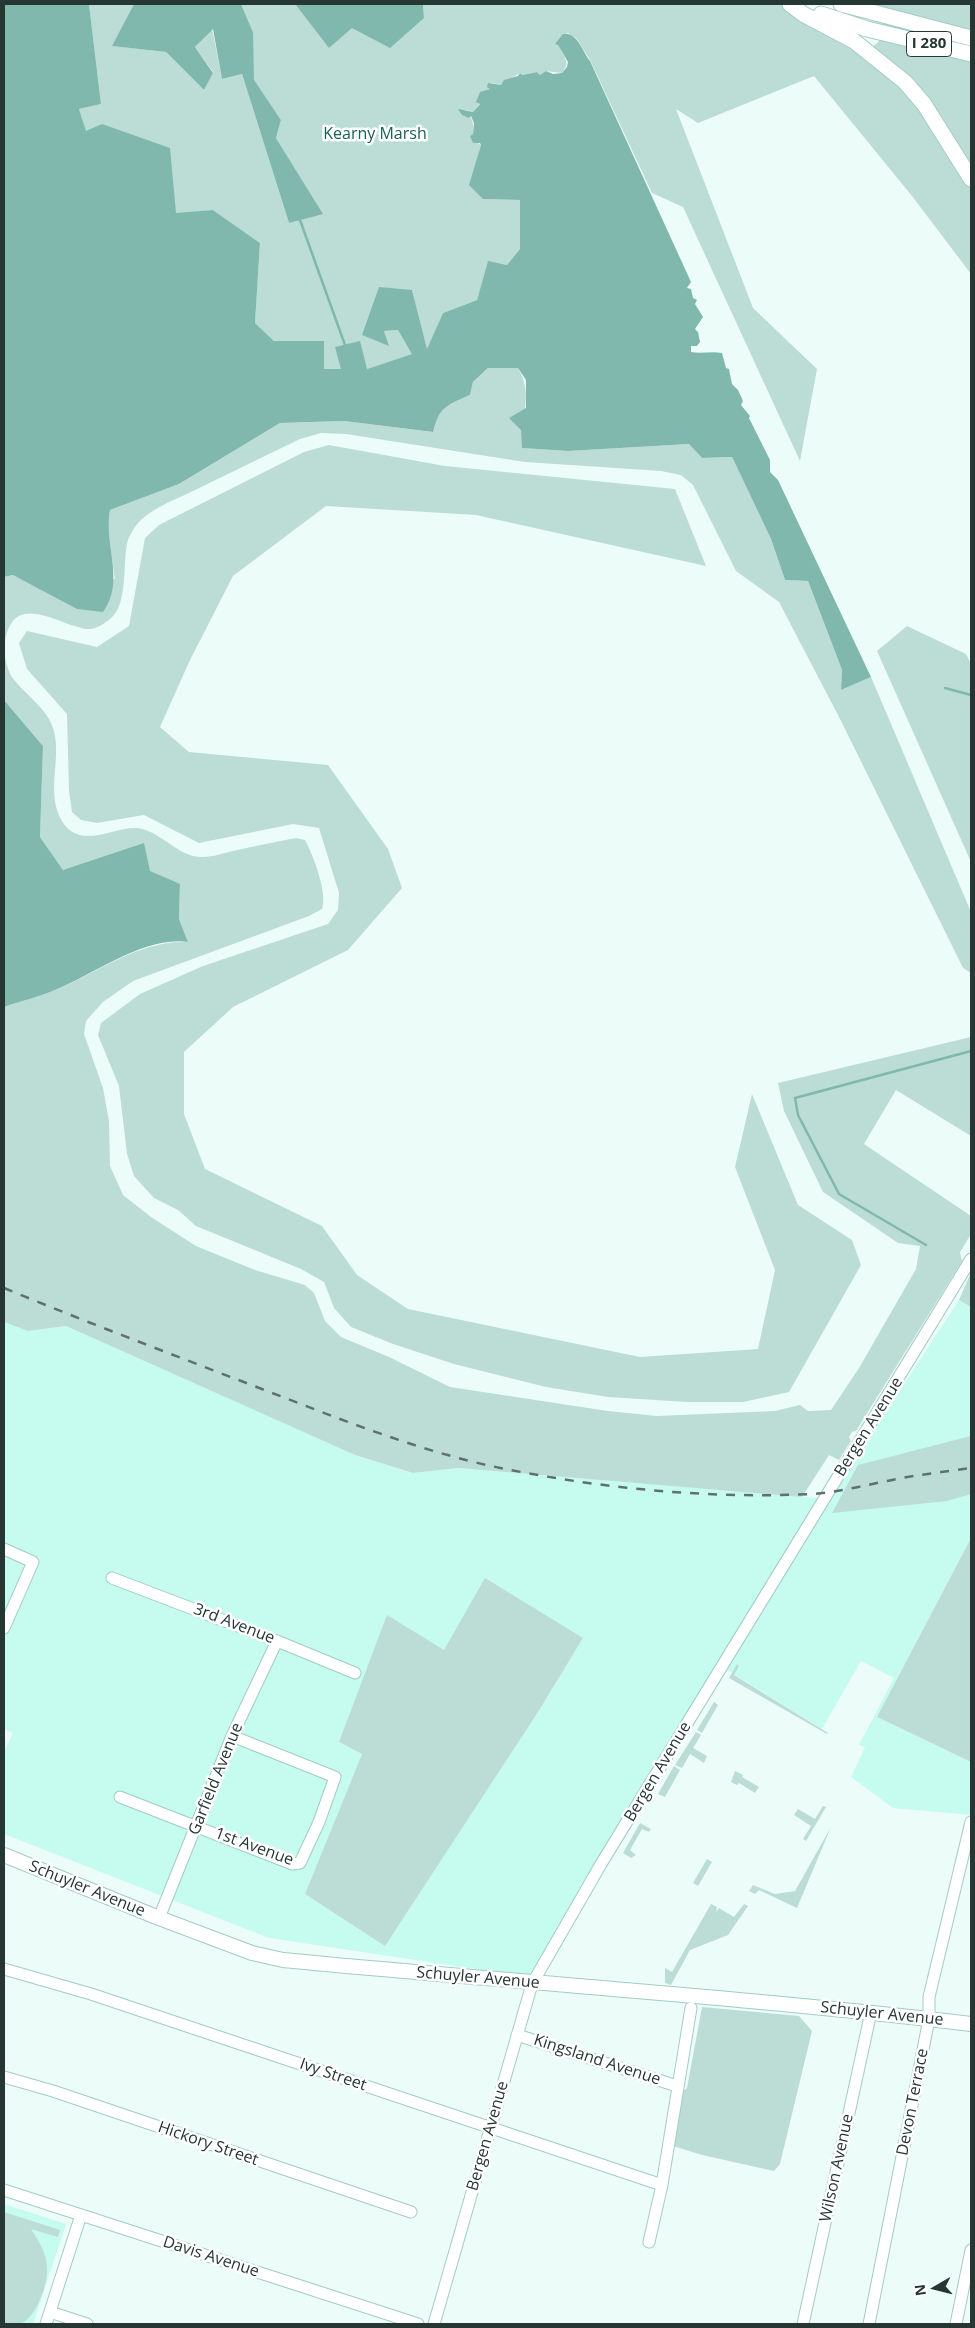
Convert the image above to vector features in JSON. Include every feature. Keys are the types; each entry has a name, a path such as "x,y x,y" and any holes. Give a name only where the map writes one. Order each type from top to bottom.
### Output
{"highway":[{"path":"790,4 803,14 854,41 905,82 924,104 971,179"},
{"name":"I 280","path":"797,4 860,27 971,54"},
{"name":"I 280","path":"842,4 971,38"}],"main road":[{"name":"Schuyler Avenue","path":"4,1855 159,1918 252,1952 283,1960 532,1984 693,1994 971,2024"}],"street":[{"name":"Bergen Avenue","path":"434,2324 532,1984 601,1864 971,1259"},
{"path":"4,1549 33,1562 4,1628"},
{"name":"3rd Avenue","path":"112,1578 355,1673"},
{"name":"Garfield Avenue","path":"159,1918 232,1736 277,1641"},
{"name":"1st Avenue","path":"120,1797 292,1864 300,1863 319,1822 335,1777 232,1736"},
{"name":"Devon Terrace","path":"869,2324 929,2019 929,1997 971,1822"},
{"name":"Ivy Street","path":"4,1969 91,1994 662,2185"},
{"path":"649,2242 662,2185 691,2008"},
{"name":"Wilson Avenue","path":"803,2324 871,2012"},
{"name":"Kingsland Avenue","path":"517,2034 678,2086"},
{"name":"Hickory Street","path":"4,2077 53,2091 411,2212"},
{"name":"Davis Avenue","path":"4,2190 418,2324"},
{"path":"46,2324 81,2215"},
{"path":"956,2324 971,2250"},
{"path":"50,2312 87,2324"}],"shaded area":[{"path":"4,4 89,4 101,104 79,109 86,131 102,124 170,148 176,213 213,210 260,243 255,323 274,341 324,341 324,369 341,369 335,347 360,341 367,369 412,354 398,330 384,331 389,346 362,335 379,287 412,290 427,349 443,313 477,300 488,261 507,265 520,249 520,200 483,199 469,185 481,145 480,143 473,143 470,136 473,134 474,123 471,116 469,118 462,115 458,109 473,112 480,104 476,102 480,92 490,89 487,87 488,83 501,85 504,80 518,76 520,73 522,75 537,72 540,75 546,71 553,74 562,73 567,67 568,62 558,45 555,44 563,34 568,34 576,39 590,61 691,282 687,288 691,289 693,298 697,300 695,304 703,317 695,329 698,332 700,342 697,346 691,346 691,352 722,353 726,368 729,369 732,384 738,390 743,401 741,405 750,416 749,418 770,460 770,472 778,480 871,677 841,690 842,670 808,581 785,580 771,539 732,457 702,458 689,444 568,451 522,448 521,430 509,418 526,408 526,380 518,368 488,368 473,382 470,395 441,412 433,432 344,421 280,423 179,484 110,510 109,536 113,588 110,600 103,612 77,609 13,575 4,577"},
{"path":"134,4 241,4 253,32 254,80 281,120 276,138 323,214 289,223 242,74 222,79 213,29 195,47 213,73 204,90 166,52 112,46"},
{"path":"423,4 424,18 390,48 352,28 329,48 296,5"},
{"path":"4,700 43,746 40,837 63,870 144,843 150,871 180,884 179,919 188,942 171,942 137,950 55,990 4,1007"},
{"path":"959,1300 971,1307 971,1538 877,1717 971,1762 971,1815 893,1808 851,1777 865,1747 859,1745 894,1678 861,1661 822,1729 727,1670 715,1676 535,1978 269,1938 4,1834 4,1752 13,1733 4,1729 4,1620 7,1611 4,1610 4,1322 28,1331 66,1326 355,1455 413,1473 458,1468 829,1499","holes":["583,1638 540,1709 385,1945 305,1894 362,1754 339,1742 444,1650"]},
{"path":"4,2204 66,2224 33,2324 4,2324"}],"green space":[{"name":"Kearny Marsh","path":"89,4 134,4 113,46 166,52 204,90 213,72 195,47 212,28 222,79 242,74 289,223 322,213 276,138 281,120 253,80 253,32 241,4 300,4 297,5 352,28 424,18 423,4 790,4 868,51 887,34 874,4 971,4 971,274 912,196 814,76 698,123 676,109 753,308 817,369 800,461 683,207 652,193 590,60 576,38 568,33 563,34 558,42 566,61 562,73 546,71 540,75 537,72 522,75 520,73 501,85 491,83 490,89 485,91 480,103 473,112 465,110 473,124 473,134 470,136 481,145 479,151 483,199 521,200 520,249 507,265 488,262 477,300 443,313 427,350 412,290 363,335 388,345 384,331 398,330 413,354 367,369 323,369 324,341 274,341 255,323 260,243 213,210 176,214 86,132 79,109 101,104"},
{"path":"488,368 518,368 523,378 526,397 523,448 568,451 689,444 702,458 732,457 771,539 785,580 808,581 842,670 841,690 871,677 971,912 971,973 963,968 840,719 779,602 736,571 693,485 681,475 661,471 525,462 346,434 321,433 300,439 167,503 142,519 128,540 120,603 116,612 104,624 91,629 82,628 38,614 27,614 18,617 8,630 5,653 11,675 46,714 54,731 56,756 54,796 62,821 69,830 88,836 137,828 154,834 186,853 203,857 296,838 305,840 315,864 323,894 322,909 309,916 133,981 103,1002 86,1021 84,1034 103,1088 109,1121 110,1166 123,1195 151,1217 196,1246 255,1270 305,1285 314,1293 325,1321 341,1337 389,1357 450,1387 608,1411 657,1416 775,1411 800,1405 808,1411 831,1410 859,1368 916,1269 920,1246 898,1243 823,1192 784,1111 778,1083 971,1037 971,1136 896,1090 864,1144 971,1216 971,1234 960,1252 962,1261 856,1431 852,1432 849,1437 851,1441 839,1460 829,1455 802,1497 458,1468 413,1473 355,1455 66,1326 28,1331 4,1322 4,1007 55,990 136,952 153,946 188,942 179,919 180,884 63,870 40,837 43,746 4,700 4,577 13,575 32,584 115,579 107,526 110,510 179,484 280,423 344,421 432,432 441,412 470,395 473,382"},
{"path":"329,445 445,466 675,489 706,566 476,515 326,506 233,576 190,660 160,727 189,752 328,765 388,849 402,888 348,950 233,1007 184,1052 184,1114 205,1169 322,1226 357,1275 408,1309 640,1357 758,1349 775,1270 735,1167 752,1094 798,1205 852,1240 861,1265 789,1392 743,1402 687,1402 608,1397 546,1387 454,1364 393,1344 351,1327 334,1308 324,1282 301,1269 196,1226 178,1210 154,1198 134,1176 127,1154 119,1086 98,1035 101,1023 140,994 203,966 328,924 338,910 339,893 319,828 293,824 199,843 144,815 97,823 81,820 72,812 69,791 67,714 27,669 19,643 27,631 97,647 129,626 145,538 159,525 304,452"},
{"path":"907,626 966,654 971,664 971,862 877,651"},
{"path":"971,1272 971,1307 959,1300"},
{"path":"971,1436 971,1494 947,1501 832,1513 858,1465"},
{"path":"971,1538 971,1762 877,1717"},
{"path":"485,1578 583,1638 540,1709 385,1946 305,1894 362,1754 339,1742 387,1615 444,1650"},
{"path":"737,1664 739,1666 734,1675 828,1733 729,1678"},
{"path":"714,1702 718,1705 702,1733 697,1730"},
{"path":"696,1732 701,1735 693,1748 707,1756 704,1763 690,1754 682,1768 675,1765"},
{"path":"674,1766 680,1770 665,1797 658,1794"},
{"path":"735,1771 759,1787 755,1793 739,1783 737,1785 731,1782"},
{"path":"823,1806 826,1807 806,1841 803,1839 811,1826 794,1815 798,1809 815,1819"},
{"path":"640,1823 651,1829 649,1832 642,1829 630,1850 636,1855 631,1858 623,1853"},
{"path":"831,1827 797,1908 759,1890 755,1894 749,1891 753,1885 775,1894 795,1891"},
{"path":"707,1859 712,1862 698,1886 693,1883"},
{"path":"711,1904 717,1907 716,1912 719,1908 734,1917 744,1904 748,1906 728,1935 690,1950 671,1985 665,1983 665,1968 672,1972"},
{"path":"702,2007 799,2016 812,2031 780,2164 774,2171 702,2155 673,2146 683,2091 687,2088"},
{"path":"4,2212 60,2230 58,2237 31,2229 44,2253 47,2263 47,2276 36,2308 26,2321 20,2324 4,2324"}],"waterway":[{"path":"300,220 345,345"},
{"path":"945,688 971,695"},
{"path":"926,1245 839,1194 798,1115 795,1098 971,1051"}],"railway":[{"path":"4,1288 69,1315 378,1433 462,1459 531,1474 651,1490 731,1495 772,1495 831,1492 908,1477 971,1468"}]}
